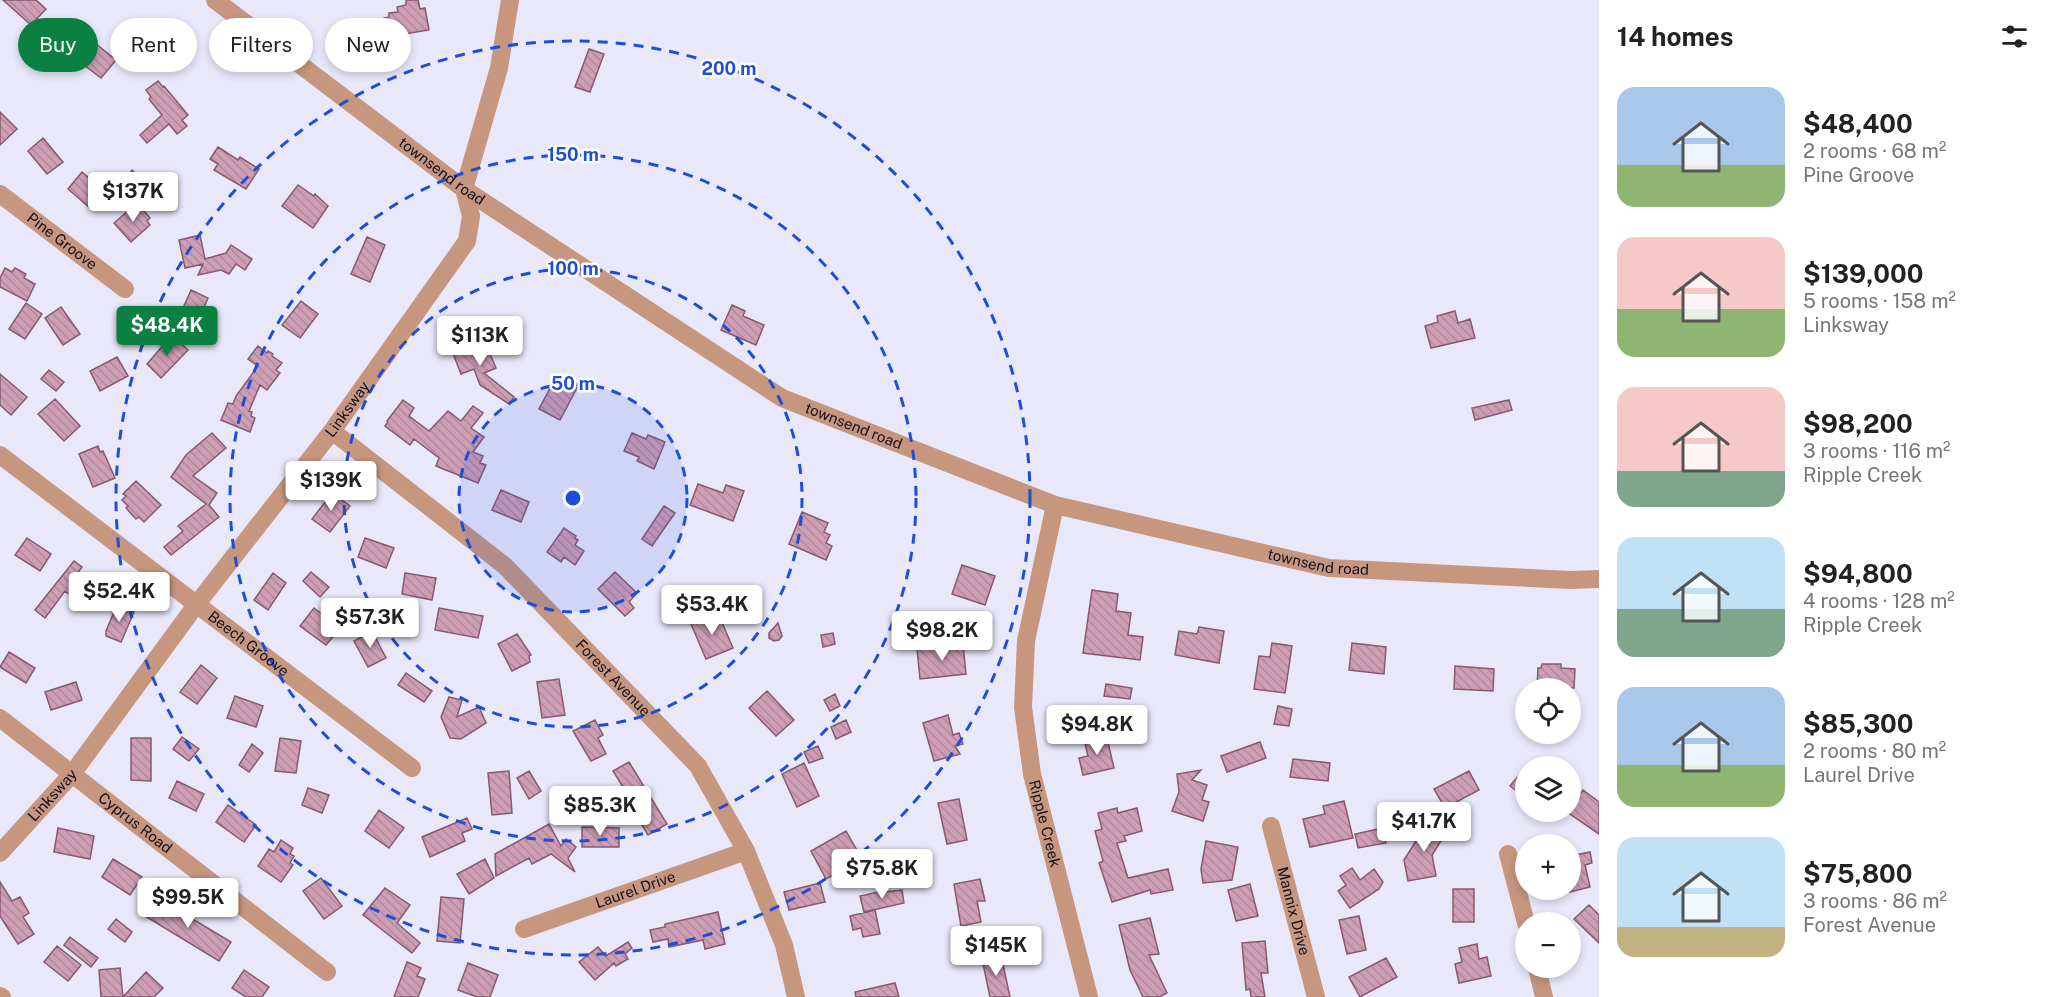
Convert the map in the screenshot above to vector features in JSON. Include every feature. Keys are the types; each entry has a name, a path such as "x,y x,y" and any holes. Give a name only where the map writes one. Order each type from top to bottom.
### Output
{"street":[{"name":"townsend road","path":"215,0 464,189 782,398 1055,505 1329,568 1570,580 1599,579"},
{"name":"Linksway","path":"0,853 72,774 196,605 332,431 467,241 471,216 464,189 499,68 510,0"},
{"name":"Pine Groove","path":"0,194 125,289"},
{"name":"Forest Avenue","path":"332,431 505,566 698,766 746,850 784,945 796,997"},
{"name":"Beech Groove","path":"0,455 412,768"},
{"name":"Ripple Creek","path":"1055,505 1026,641 1023,707 1032,774 1089,997"},
{"name":"Cyprus Road","path":"0,718 327,972"},
{"name":"Mannix Drive","path":"1272,826 1316,997"},
{"name":"Laurel Drive","path":"524,929 746,850"},
{"path":"1508,854 1523,912"},
{"path":"1539,978 1544,997"}],"building":[{"path":"3,0 36,0 46,9 38,18 23,18"},
{"path":"406,0 418,0 420,9 425,8 429,30 411,33 411,18 384,18 389,17 389,13 398,12 397,7 406,5"},
{"path":"98,45 110,55 110,67 101,78 93,72 98,72"},
{"path":"589,49 604,54 590,92 575,87"},
{"path":"158,81 188,115 182,120 187,126 177,134 169,124 147,143 140,135 162,115 149,99 151,97 146,90"},
{"path":"0,112 17,129 0,145"},
{"path":"43,138 63,162 47,174 28,151"},
{"path":"218,147 238,160 240,157 259,169 246,189 214,170 218,164 210,159"},
{"path":"132,170 146,183 132,199 118,189"},
{"path":"82,172 105,192 91,209 68,189"},
{"path":"298,185 314,196 315,194 328,206 313,228 282,206"},
{"path":"137,203 150,218 147,221 150,225 131,242 114,223"},
{"path":"200,235 205,259 226,253 231,245 252,259 245,270 236,264 229,274 221,270 198,275 203,264 185,268 179,240"},
{"path":"367,237 385,245 370,282 351,274"},
{"path":"5,268 12,272 15,268 26,274 24,278 35,284 27,301 0,287 0,278"},
{"path":"191,290 208,298 197,323 180,315"},
{"path":"301,301 318,314 300,338 282,325"},
{"path":"26,303 42,314 25,339 9,329"},
{"path":"732,305 745,311 743,316 764,325 756,345 721,330"},
{"path":"61,307 80,334 63,345 45,318"},
{"path":"1455,311 1458,323 1470,319 1475,338 1431,348 1425,326 1438,322 1437,316"},
{"path":"172,335 188,350 161,378 147,364"},
{"path":"484,340 496,368 484,373 514,397 509,404 480,385 474,369 461,374 452,351"},
{"path":"258,346 267,353 268,351 273,354 272,356 282,363 276,370 280,373 267,390 260,385 249,411 255,418 250,432 221,420 228,403 233,404 236,396 258,366 248,359"},
{"path":"117,357 128,376 100,391 90,371"},
{"path":"49,370 64,382 56,391 41,379"},
{"path":"0,374 27,397 11,415 0,405"},
{"path":"557,375 578,386 560,420 539,409"},
{"path":"55,399 80,426 64,441 38,414"},
{"path":"403,400 414,408 409,416 429,431 448,411 461,421 473,406 483,413 471,428 484,437 473,452 483,456 480,463 486,465 478,483 436,466 439,458 414,439 410,445 385,426"},
{"path":"1509,400 1512,410 1475,420 1472,408"},
{"path":"212,433 226,448 193,476 217,493 209,505 219,517 171,555 164,547 183,531 178,526 206,504 171,477 186,455"},
{"path":"632,433 646,439 648,435 665,442 654,469 637,461 639,457 624,451"},
{"path":"98,446 100,452 103,451 115,478 93,487 79,454"},
{"path":"136,481 161,505 144,522 139,517 136,519 122,500 126,496 123,494"},
{"path":"698,484 723,493 726,485 744,491 733,521 690,505"},
{"path":"501,490 529,502 521,522 492,510"},
{"path":"332,493 350,506 330,532 312,519"},
{"path":"664,506 675,513 652,546 642,539"},
{"path":"802,512 828,523 824,532 830,535 826,543 832,546 826,560 789,544"},
{"path":"564,528 576,536 578,540 575,545 584,551 575,565 564,557 561,562 547,552"},
{"path":"27,538 51,554 40,571 15,555"},
{"path":"365,538 394,548 386,568 358,557"},
{"path":"74,561 82,567 77,574 96,588 83,605 65,591 45,618 35,610"},
{"path":"962,565 995,576 985,605 952,594"},
{"path":"311,572 329,587 320,597 303,581"},
{"path":"615,572 637,593 629,602 634,608 625,616 598,589"},
{"path":"273,573 286,583 268,610 254,600"},
{"path":"405,573 436,578 432,600 402,594"},
{"path":"1092,590 1118,594 1116,611 1131,613 1128,635 1143,637 1140,660 1083,653"},
{"path":"117,605 134,612 121,642 106,636"},
{"path":"314,608 338,626 338,631 326,645 300,626"},
{"path":"439,608 483,616 478,638 435,630"},
{"path":"718,613 733,648 706,659 691,624"},
{"path":"778,623 782,636 779,640 774,641 769,638 769,633"},
{"path":"1199,627 1224,631 1219,663 1175,655 1179,631 1197,634"},
{"path":"372,631 386,658 368,667 354,641"},
{"path":"833,633 835,644 823,647 821,635"},
{"path":"517,634 531,655 529,656 530,662 512,671 498,644"},
{"path":"1272,643 1292,646 1285,693 1254,689 1259,656 1270,657"},
{"path":"1352,643 1386,647 1384,674 1349,670"},
{"path":"963,644 966,674 920,679 917,649"},
{"path":"9,652 35,668 26,683 0,667"},
{"path":"1542,664 1561,664 1561,668 1575,669 1575,678 1538,678 1538,668 1541,668"},
{"path":"201,665 217,678 197,704 180,692"},
{"path":"1455,666 1494,669 1493,691 1454,689"},
{"path":"406,673 432,691 424,702 398,685"},
{"path":"559,679 565,715 542,718 537,682"},
{"path":"76,682 82,700 51,710 45,692"},
{"path":"1106,684 1132,688 1130,699 1104,696"},
{"path":"767,691 794,720 776,736 749,708"},
{"path":"835,694 840,706 830,711 824,700"},
{"path":"235,696 263,706 256,727 227,718"},
{"path":"449,697 462,700 457,717 479,707 486,723 461,739 450,738 441,717"},
{"path":"1278,706 1292,709 1289,726 1274,724"},
{"path":"948,715 953,735 959,733 963,744 955,746 960,754 934,761 923,723"},
{"path":"595,720 603,735 598,738 606,754 591,761 573,731"},
{"path":"846,720 851,732 836,739 831,727"},
{"path":"1106,734 1114,768 1083,775 1079,758 1088,756 1084,739"},
{"path":"182,737 199,749 189,761 173,749"},
{"path":"131,738 151,738 151,781 131,780"},
{"path":"280,738 301,741 296,773 275,771"},
{"path":"1260,742 1266,758 1227,772 1221,756"},
{"path":"252,744 263,753 249,772 239,765"},
{"path":"818,746 823,758 809,763 804,752"},
{"path":"1293,759 1330,763 1328,781 1290,777"},
{"path":"629,762 667,824 648,835 628,802 631,800 613,771"},
{"path":"804,763 819,796 797,807 782,774"},
{"path":"1201,770 1192,780 1207,785 1202,800 1209,802 1203,821 1172,811 1179,792 1177,774"},
{"path":"509,771 512,813 492,815 488,773"},
{"path":"529,771 541,791 529,799 517,778"},
{"path":"1469,771 1479,790 1445,808 1434,789"},
{"path":"1515,780 1515,790 1510,786"},
{"path":"177,781 204,794 196,811 169,798"},
{"path":"308,788 329,795 322,813 302,805"},
{"path":"1583,790 1599,802 1599,834 1581,822 1581,793"},
{"path":"959,799 967,840 947,844 938,803"},
{"path":"1344,801 1353,838 1310,847 1303,819 1325,814 1323,806"},
{"path":"228,805 256,825 244,842 216,822"},
{"path":"1117,808 1118,813 1137,808 1142,831 1124,836 1126,841 1117,843 1128,878 1168,869 1173,890 1151,894 1150,890 1112,902 1099,863 1103,861 1095,831 1102,829 1098,813"},
{"path":"379,810 404,828 389,848 365,831"},
{"path":"467,818 472,829 462,833 465,841 430,857 422,837"},
{"path":"1435,823 1448,830 1432,855 1436,876 1408,881 1404,860 1426,825 1432,829"},
{"path":"549,824 561,846 566,839 576,847 568,858 575,872 551,854 532,864 529,858 496,876 495,854"},
{"path":"582,827 619,828 619,847 582,847"},
{"path":"58,828 94,836 90,859 54,852"},
{"path":"1383,828 1386,843 1358,848 1355,834"},
{"path":"846,831 862,859 826,879 811,851"},
{"path":"281,840 293,848 290,854 294,856 290,863 293,865 281,882 258,866 269,849 274,852"},
{"path":"1206,841 1238,847 1232,880 1203,883 1201,869"},
{"path":"1590,852 1592,863 1585,865 1590,887 1581,889 1581,854"},
{"path":"113,859 142,877 130,895 102,877"},
{"path":"485,859 494,878 469,894 457,874"},
{"path":"1352,868 1360,880 1374,869 1383,882 1379,889 1350,908 1338,891 1346,885 1340,876"},
{"path":"321,878 342,906 324,919 303,891"},
{"path":"980,879 985,901 977,901 981,922 961,926 954,884"},
{"path":"0,882 12,901 20,897 29,913 23,917 34,934 18,944 0,916"},
{"path":"820,883 825,902 789,910 784,892"},
{"path":"1250,884 1258,916 1236,921 1228,890"},
{"path":"385,888 410,905 397,923 420,943 412,953 363,915"},
{"path":"1453,889 1474,889 1474,922 1453,922"},
{"path":"902,890 904,903 864,912 860,896"},
{"path":"156,897 231,942 219,961 145,916"},
{"path":"441,897 464,899 460,943 437,941"},
{"path":"1589,905 1599,915 1599,943 1581,926 1581,912"},
{"path":"875,910 880,934 863,937 861,928 853,930 850,916"},
{"path":"718,912 725,944 705,949 703,940 669,947 668,939 653,942 650,930 665,927 665,924"},
{"path":"1359,916 1366,950 1347,954 1339,920"},
{"path":"1150,918 1159,954 1149,955 1167,993 1159,997 1143,997 1130,970 1119,925"},
{"path":"116,919 132,932 125,942 108,929"},
{"path":"70,937 98,958 91,967 64,945"},
{"path":"1265,941 1268,973 1261,973 1265,997 1251,997 1250,989 1246,990 1242,943"},
{"path":"628,942 632,948 625,954 628,959 616,966 614,963 595,980 579,962 598,947 606,956"},
{"path":"1477,944 1479,959 1487,957 1491,976 1459,983 1455,964 1462,962 1459,948"},
{"path":"57,946 81,965 68,981 44,962"},
{"path":"1001,955 1010,997 990,997 982,959"},
{"path":"1386,958 1397,977 1360,997 1349,977"},
{"path":"407,962 421,968 417,976 425,979 418,997 394,997"},
{"path":"468,963 498,975 490,997 477,997 458,990"},
{"path":"120,968 123,997 101,997 99,970"},
{"path":"244,970 269,987 262,997 246,997 232,988"},
{"path":"146,972 163,988 154,997 123,997"},
{"path":"895,983 899,997 856,997 855,992"}]}
